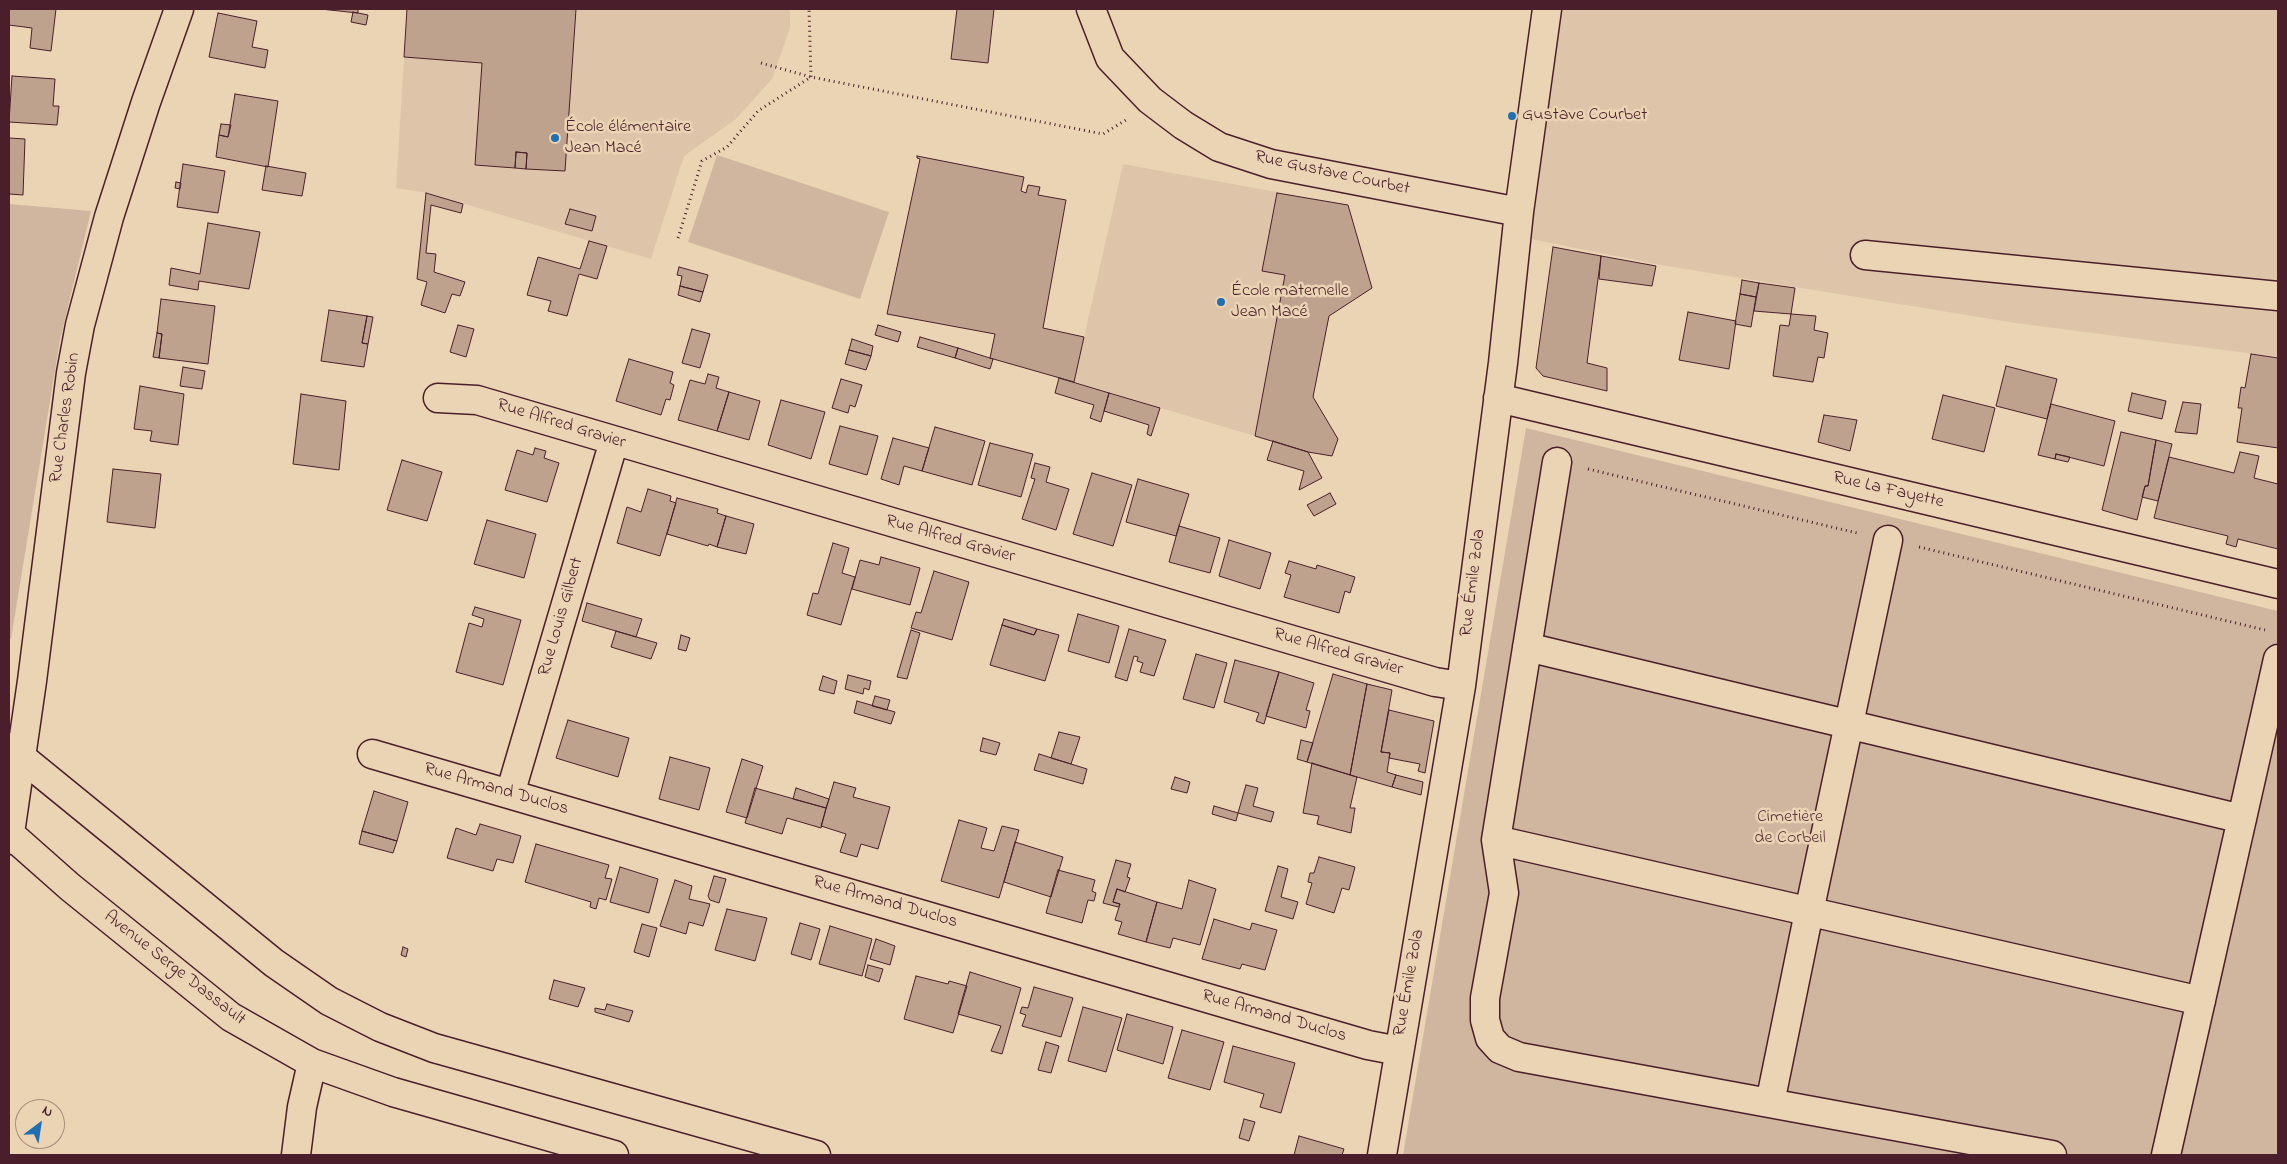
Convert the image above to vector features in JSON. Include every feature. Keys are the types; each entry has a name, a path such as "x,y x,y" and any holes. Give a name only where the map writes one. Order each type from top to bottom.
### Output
{"street":[{"name":"Rue Charles Robin","path":"9,836 15,752 32,681 71,373 80,325 109,217 178,9"},
{"name":"Rue Gustave Courbet","path":"1091,9 1110,58 1150,100 1183,126 1218,147 1271,164 1519,212"},
{"name":"Rue Émile Zola","path":"1382,1155 1461,686 1498,398 1519,212 1547,9"},
{"path":"1865,255 2278,296"},
{"name":"Rue Alfred Gravier","path":"438,398 477,400 1435,682 1461,686"},
{"name":"Rue La Fayette","path":"1498,398 2278,584"},
{"name":"Rue Louis Gilbert","path":"510,794 614,441"},
{"path":"1557,462 1496,840 1504,893 1485,998 1485,1020 1490,1038 1500,1049 1519,1057 2052,1155"},
{"path":"1770,1103 1888,540"},
{"path":"1527,647 2242,819"},
{"path":"2166,1155 2278,659"},
{"path":"15,752 274,963 329,1000 380,1027 434,1048 816,1155"},
{"name":"Rue Armand Duclos","path":"372,754 1368,1045 1399,1051"},
{"name":"Avenue Serge Dassault","path":"9,836 231,1017 312,1063 393,1092 614,1155"},
{"path":"1496,840 2201,1002"},
{"path":"296,1155 302,1107 312,1063"}],"path":[{"path":"809,9 812,77"},
{"path":"761,63 812,77 1103,134 1130,118 1150,100"},
{"path":"678,238 702,161 727,147 758,111 812,77"}],"shaded area":[{"name":"École élémentaire Jean Macé","path":"407,9 790,9 790,28 772,79 736,119 684,156 651,259 427,193 396,188"},
{"path":"1547,9 2278,9 2278,357 2015,323 1661,265 1516,236"},
{"name":"École maternelle Jean Macé","path":"1123,164 1348,205 1372,288 1329,316 1313,397 1338,439 1332,456 1308,452 1074,382"}],"green space":[{"path":"717,155 889,212 860,299 688,242"},
{"path":"9,204 91,211 60,340 11,639 9,638"},
{"name":"Cimetière de Corbeil","path":"1526,428 2278,611 2278,1155 1403,1155"}],"building":[{"path":"9,9 56,9 51,51 30,48 32,28 9,25"},
{"path":"320,9 358,9 358,13"},
{"path":"407,9 576,9 565,171 526,169 527,153 516,152 515,168 475,165 482,63 404,57"},
{"path":"957,9 994,9 988,63 951,59"},
{"path":"353,12 368,15 366,25 351,22"},
{"path":"218,13 257,21 252,47 268,50 265,68 209,57"},
{"path":"12,76 55,79 53,106 59,106 57,125 9,122"},
{"path":"235,94 278,101 268,167 216,157 219,135 228,137"},
{"path":"221,124 231,125 228,137 219,135"},
{"path":"9,138 25,139 23,195 9,194"},
{"path":"516,152 527,153 526,169 515,168"},
{"path":"917,156 1024,177 1021,191 1026,193 1028,185 1040,187 1038,195 1066,200 1043,328 1084,337 1074,382 990,358 995,334 887,314 920,159"},
{"path":"183,164 225,171 218,213 177,207"},
{"path":"266,166 306,173 302,196 262,190"},
{"path":"176,182 181,183 180,189 175,188"},
{"path":"426,193 463,204 461,213 431,205 426,253 436,254 434,272 465,282 460,296 452,294 445,313 421,305 427,282 417,279"},
{"path":"1277,193 1348,205 1372,288 1329,316 1313,397 1338,439 1332,456 1308,452 1255,436 1285,275 1262,271"},
{"path":"570,209 596,216 592,231 565,224"},
{"path":"208,223 260,232 249,289 199,281 198,290 169,285 171,268 200,274"},
{"path":"589,241 607,246 597,279 579,274 567,316 548,311 551,301 527,295 538,257 580,269"},
{"path":"1553,247 1601,256 1587,363 1607,368 1607,391 1543,376 1536,368"},
{"path":"1601,256 1656,266 1652,286 1599,279"},
{"path":"679,267 708,275 703,292 680,286 682,276 677,275"},
{"path":"1742,280 1759,283 1756,297 1740,294"},
{"path":"1759,283 1795,288 1791,314 1754,311"},
{"path":"680,286 703,292 700,302 678,295"},
{"path":"1740,294 1756,297 1751,327 1735,324"},
{"path":"161,299 215,306 208,364 159,358 162,334 157,333"},
{"path":"329,310 367,316 362,343 368,344 364,367 321,361"},
{"path":"1688,312 1736,321 1729,369 1679,360"},
{"path":"1791,314 1816,316 1814,330 1828,333 1824,358 1818,357 1813,382 1773,376 1780,325 1789,326"},
{"path":"367,316 373,317 368,344 362,343"},
{"path":"458,325 474,329 466,357 450,352"},
{"path":"878,325 901,332 898,342 875,335"},
{"path":"692,329 710,334 700,368 682,363"},
{"path":"157,333 162,334 159,358 153,357"},
{"path":"920,337 958,348 955,358 917,347"},
{"path":"852,339 873,346 871,356 849,350"},
{"path":"958,348 993,359 990,369 955,358"},
{"path":"849,350 871,356 866,370 845,364"},
{"path":"2251,354 2278,358 2278,448 2237,442 2242,408 2238,408 2241,387 2245,388"},
{"path":"629,359 673,372 670,383 674,385 670,400 666,399 661,415 616,401"},
{"path":"2006,366 2057,379 2047,419 1996,406"},
{"path":"183,367 205,371 202,389 180,386"},
{"path":"708,374 719,377 716,388 729,392 717,431 678,420 690,380 705,384"},
{"path":"1059,378 1109,393 1101,422 1090,418 1094,405 1055,393"},
{"path":"841,379 862,385 855,407 850,405 848,413 832,408"},
{"path":"140,386 184,394 178,445 150,441 152,431 134,429"},
{"path":"729,392 760,401 749,440 717,431"},
{"path":"1109,393 1160,408 1151,436 1147,434 1149,425 1104,411"},
{"path":"2132,393 2166,401 2162,419 2128,411"},
{"path":"301,394 346,401 339,470 293,464"},
{"path":"1943,395 1995,408 1984,452 1932,439"},
{"path":"781,400 825,412 811,459 768,445"},
{"path":"2183,402 2201,404 2197,434 2175,432"},
{"path":"2051,404 2115,421 2104,466 2056,454 2055,459 2038,455"},
{"path":"1824,415 1857,420 1850,451 1818,442"},
{"path":"840,426 878,436 867,475 829,464"},
{"path":"935,427 985,441 972,485 922,471"},
{"path":"2121,432 2156,440 2148,486 2145,486 2137,520 2102,510"},
{"path":"893,438 929,448 922,471 904,466 899,485 881,479"},
{"path":"2156,440 2172,444 2158,501 2142,497 2145,486 2148,486"},
{"path":"1273,441 1308,452 1322,478 1299,490 1304,471 1267,460"},
{"path":"990,443 1033,454 1021,497 978,485"},
{"path":"535,448 546,451 544,458 559,463 547,502 505,490 517,450 533,455"},
{"path":"2240,452 2259,456 2254,478 2278,484 2278,549 2238,539 2236,547 2226,544 2228,536 2154,518 2169,457 2234,473"},
{"path":"2056,454 2070,457 2068,462 2055,459"},
{"path":"402,460 442,472 427,521 387,510"},
{"path":"1035,463 1050,467 1046,482 1069,489 1056,530 1022,519 1035,479 1031,478"},
{"path":"113,469 161,474 155,528 107,522"},
{"path":"1092,473 1132,485 1113,546 1073,534"},
{"path":"1138,479 1189,494 1176,536 1126,522"},
{"path":"648,489 671,496 670,501 676,503 660,556 617,543 627,507 641,512"},
{"path":"1330,493 1336,504 1314,516 1307,505"},
{"path":"677,498 718,509 717,513 726,516 717,547 667,534"},
{"path":"726,516 754,524 746,554 717,547"},
{"path":"487,520 536,534 524,578 474,564"},
{"path":"1179,526 1220,538 1210,573 1169,562"},
{"path":"1229,540 1271,553 1260,589 1219,576"},
{"path":"833,543 849,548 842,573 855,577 841,625 807,615 813,593 818,594"},
{"path":"881,557 920,568 910,605 852,589 860,560 879,565"},
{"path":"1289,561 1316,569 1317,565 1355,577 1350,593 1345,591 1339,613 1284,597 1291,575 1285,573"},
{"path":"934,571 969,582 952,640 911,628 916,612 921,613"},
{"path":"587,603 642,619 636,637 582,621"},
{"path":"475,607 521,620 503,685 456,672 469,623 482,627 484,619 472,615"},
{"path":"1078,614 1119,626 1109,663 1068,651"},
{"path":"1004,619 1037,629 1034,635 1002,625"},
{"path":"1002,625 1034,635 1037,629 1059,635 1045,681 990,665"},
{"path":"1129,629 1166,640 1154,676 1140,672 1143,663 1137,661 1138,657 1134,656 1127,681 1115,677"},
{"path":"911,630 920,633 907,679 897,677"},
{"path":"616,631 657,643 651,659 611,647"},
{"path":"681,635 690,638 686,651 678,649"},
{"path":"1196,654 1227,663 1214,708 1183,699"},
{"path":"1235,660 1279,672 1264,724 1256,721 1259,713 1224,702"},
{"path":"1279,672 1314,683 1306,710 1310,711 1306,728 1266,716"},
{"path":"1333,674 1367,684 1350,775 1307,762"},
{"path":"848,675 871,681 869,690 864,688 863,694 845,689"},
{"path":"823,676 837,681 834,694 819,690"},
{"path":"1367,684 1392,690 1381,752 1390,753 1387,772 1396,775 1392,787 1350,775"},
{"path":"875,696 890,700 887,710 872,706"},
{"path":"857,701 895,712 891,724 854,713"},
{"path":"1389,710 1434,721 1425,773 1418,771 1420,764 1389,758 1390,753 1381,752"},
{"path":"568,720 629,738 618,777 556,758"},
{"path":"1059,732 1080,737 1071,764 1051,758"},
{"path":"983,738 1000,743 996,755 980,751"},
{"path":"1301,740 1313,743 1307,762 1297,759"},
{"path":"1039,754 1087,769 1083,784 1034,770"},
{"path":"670,757 710,768 699,810 659,799"},
{"path":"742,759 763,766 747,818 726,812"},
{"path":"1312,763 1357,777 1350,808 1355,808 1351,833 1317,824 1319,816 1303,813"},
{"path":"1396,775 1423,782 1421,795 1392,787"},
{"path":"1175,777 1190,782 1187,793 1171,789"},
{"path":"834,782 856,788 853,797 890,807 878,849 861,844 857,857 840,852 846,834 821,826"},
{"path":"1246,785 1258,788 1253,806 1274,812 1271,822 1238,813"},
{"path":"755,788 826,808 821,828 787,818 782,834 745,823"},
{"path":"796,788 829,799 826,808 793,799"},
{"path":"374,791 408,802 397,841 362,831"},
{"path":"1214,806 1238,813 1236,821 1212,814"},
{"path":"959,820 987,828 981,848 994,851 1002,826 1019,830 999,898 941,881"},
{"path":"480,824 521,836 513,863 497,859 493,871 447,858 456,828 476,835"},
{"path":"362,831 397,841 393,853 359,844"},
{"path":"1015,842 1063,857 1051,897 1004,882"},
{"path":"536,844 609,865 605,878 612,879 606,900 599,898 596,909 590,907 591,902 525,882"},
{"path":"1319,857 1355,867 1349,890 1342,888 1334,913 1306,904 1312,883 1308,882 1310,873 1314,873"},
{"path":"1116,860 1131,864 1127,877 1130,878 1125,892 1117,889 1113,902 1120,904 1118,907 1103,903"},
{"path":"1278,866 1288,869 1281,897 1298,902 1293,919 1265,911"},
{"path":"620,867 658,879 649,913 610,902"},
{"path":"1058,870 1095,880 1092,891 1096,893 1094,901 1088,900 1082,923 1046,913"},
{"path":"714,876 726,879 719,903 710,900 708,896"},
{"path":"675,880 692,886 689,899 710,904 703,926 689,922 686,934 660,926"},
{"path":"1189,880 1216,889 1200,945 1173,938 1170,948 1146,942 1157,902 1182,909"},
{"path":"1117,889 1157,902 1146,942 1118,934 1122,922 1115,920 1120,904 1113,902"},
{"path":"727,909 767,918 755,961 715,950"},
{"path":"1214,919 1250,930 1252,923 1277,930 1265,970 1242,964 1240,969 1202,959"},
{"path":"800,923 820,929 811,960 791,954"},
{"path":"642,924 657,928 649,957 634,952"},
{"path":"830,926 872,939 862,976 819,964"},
{"path":"876,939 895,946 890,965 870,959"},
{"path":"403,947 408,949 406,957 401,955"},
{"path":"868,965 883,969 879,982 865,977"},
{"path":"970,972 1021,988 1002,1054 991,1051 1001,1026 958,1014"},
{"path":"916,976 948,984 949,981 967,986 953,1033 904,1019"},
{"path":"554,980 585,988 578,1007 549,999"},
{"path":"1034,987 1073,998 1061,1037 1022,1026 1026,1015 1020,1013 1022,1007 1028,1008"},
{"path":"607,1004 633,1011 629,1022 595,1012 595,1008 605,1010"},
{"path":"1083,1007 1122,1018 1106,1072 1068,1061"},
{"path":"1127,1014 1173,1027 1163,1064 1117,1050"},
{"path":"1182,1030 1224,1042 1210,1090 1168,1078"},
{"path":"1046,1042 1059,1046 1051,1073 1038,1070"},
{"path":"1233,1046 1295,1063 1281,1113 1260,1107 1264,1094 1224,1082"},
{"path":"1244,1119 1255,1122 1249,1141 1239,1138"},
{"path":"1299,1136 1344,1149 1342,1155 1294,1155"}],"place":[{"name":"Gustave Courbet","path":"1512,116"},
{"name":"École élémentaire Jean Macé","path":"555,138"},
{"name":"École maternelle Jean Macé","path":"1221,302"}]}
